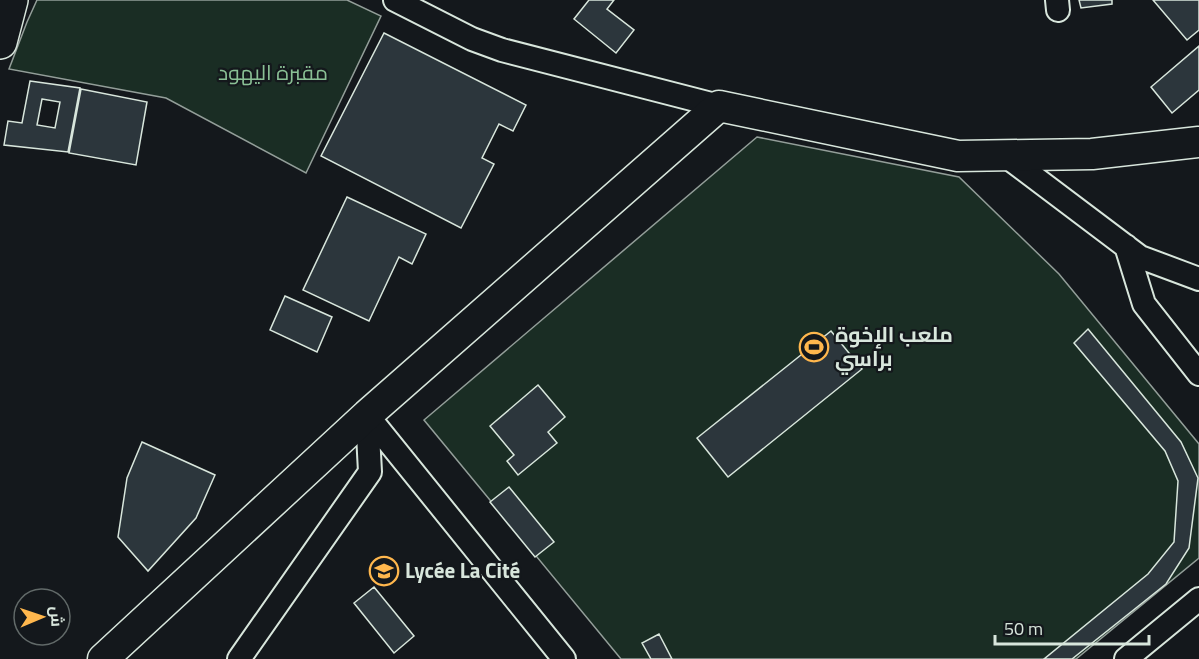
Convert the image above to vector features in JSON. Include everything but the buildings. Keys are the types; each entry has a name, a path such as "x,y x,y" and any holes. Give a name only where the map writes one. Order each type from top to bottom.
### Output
{"highway":[{"path":"0,42 11,0"}],"main road":[{"path":"103,659 367,415 719,106 958,156 1092,154 1198,143"}],"street":[{"path":"395,0 472,39 502,50 719,106"},
{"path":"1006,156 1140,257 1199,279"},
{"path":"1126,246 1144,304 1199,374"},
{"path":"239,659 370,472 367,415"},
{"path":"367,415 564,659"},
{"path":"1126,659 1199,599"}],"green space":[{"name":"مقبرة اليهود","path":"37,0 347,0 381,16 306,173 166,98 9,69"},
{"name":"ملعب الإخوة براسي","path":"757,137 959,177 1059,274 1199,444 1199,558 1076,659 621,659 424,420"}],"place":[{"name":"ملعب الإخوة براسي","path":"814,347"},
{"name":"Lycée La Cité","path":"384,571"}]}
